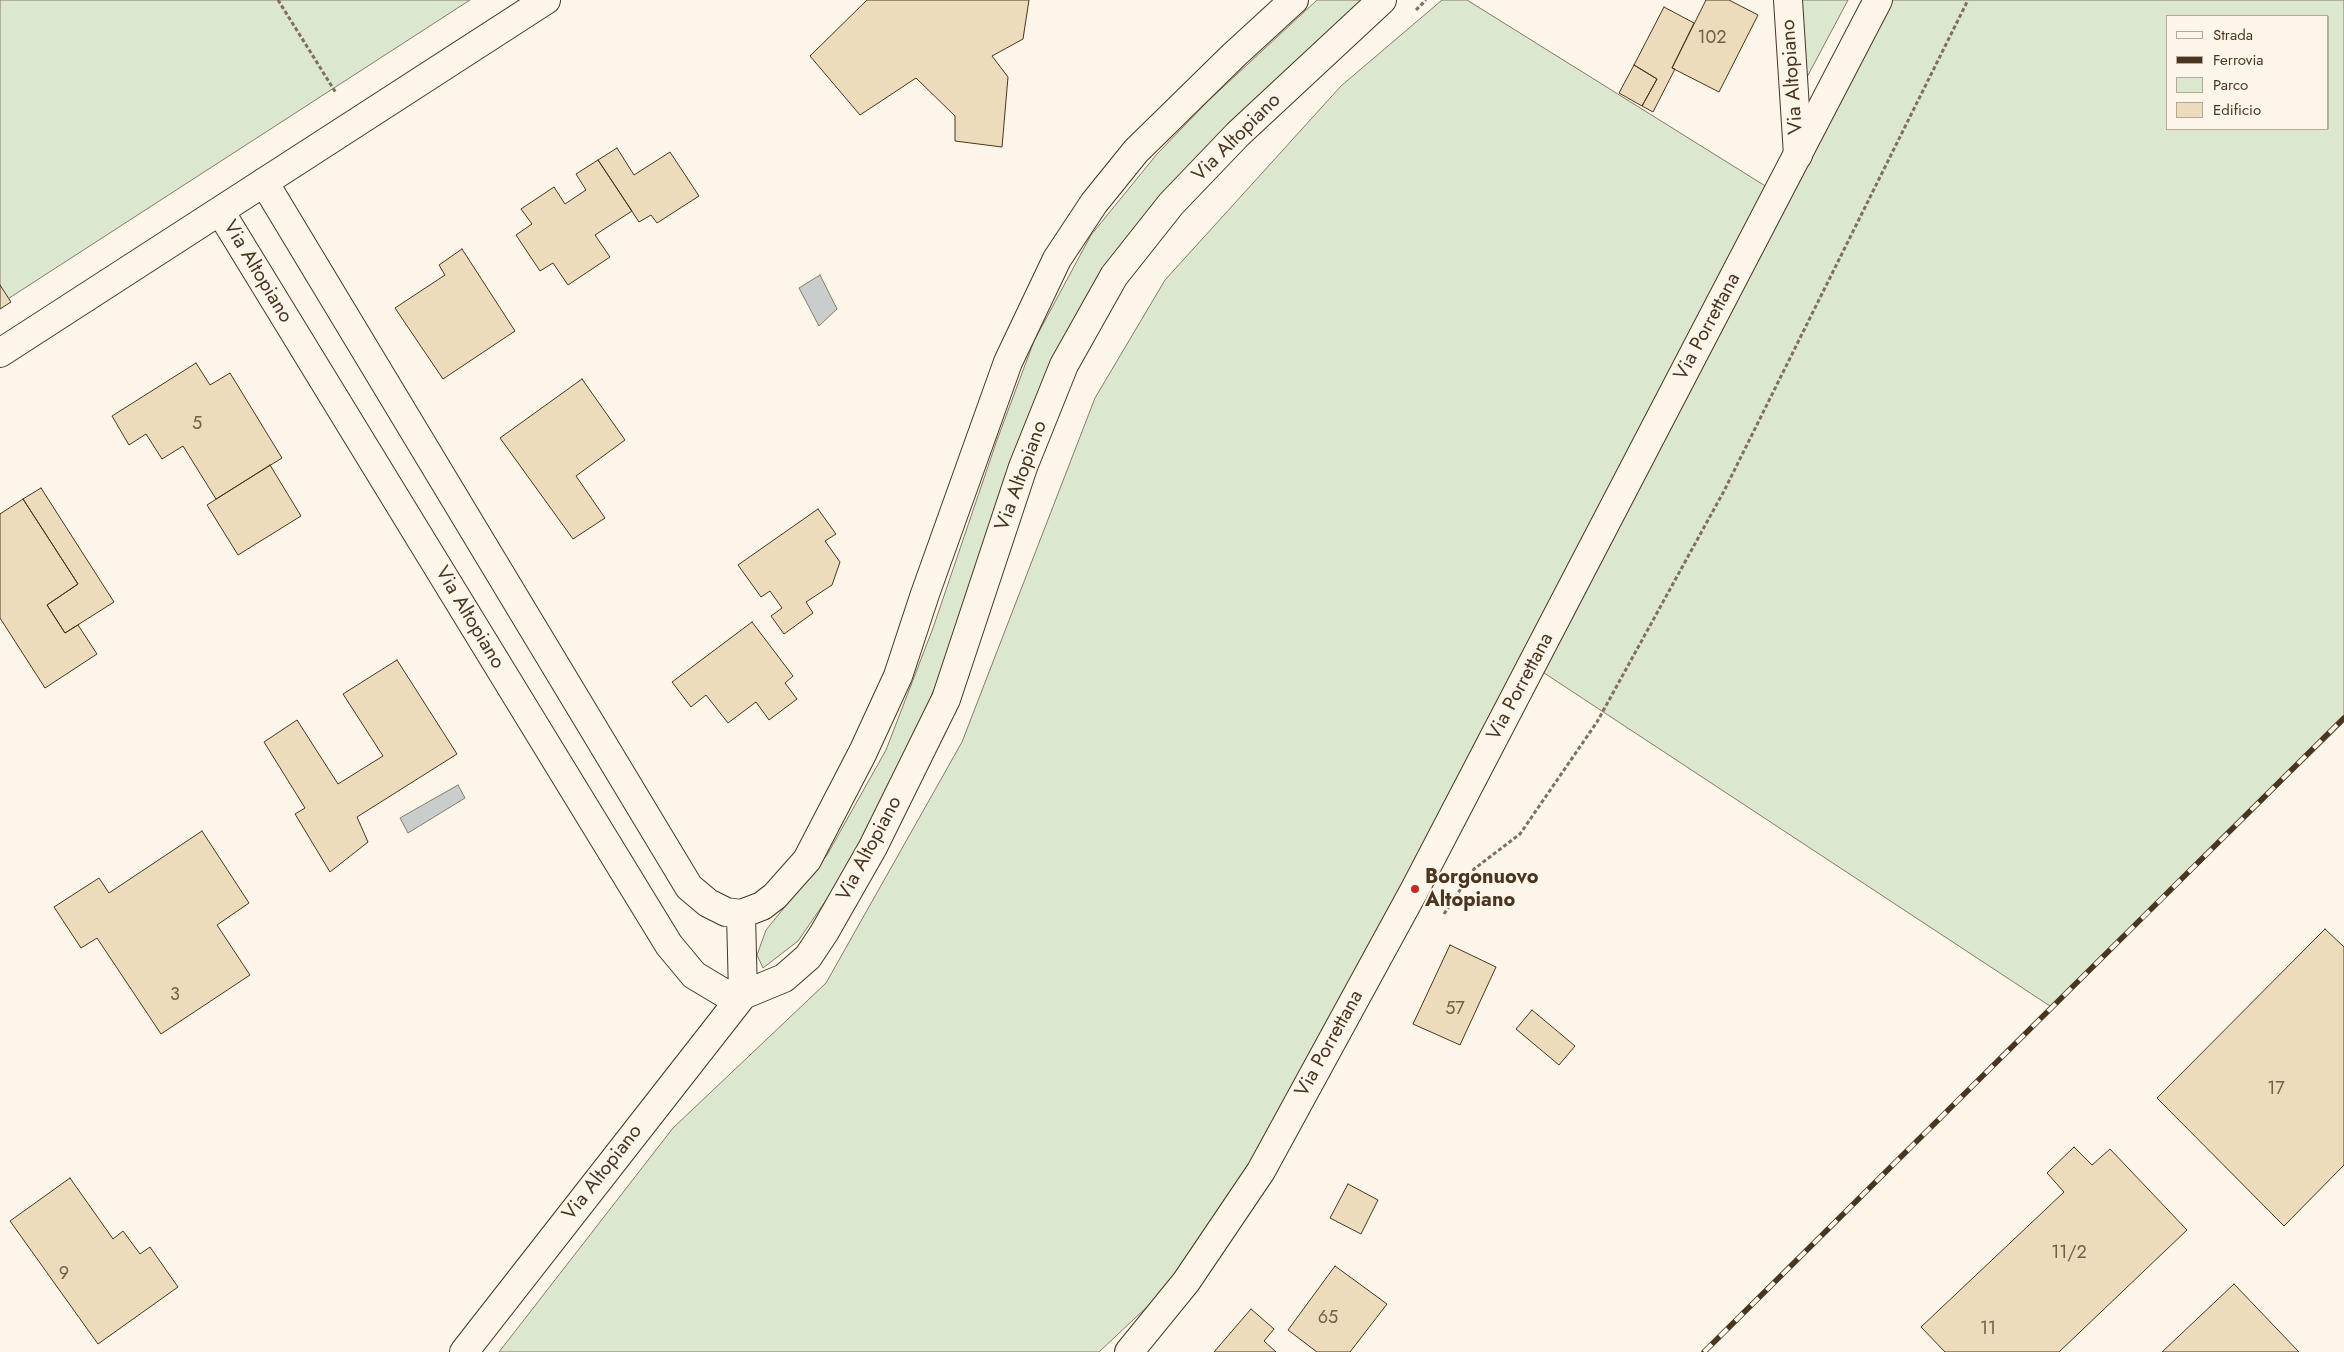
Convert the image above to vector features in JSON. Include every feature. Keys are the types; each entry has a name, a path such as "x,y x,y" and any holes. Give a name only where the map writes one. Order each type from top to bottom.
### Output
{"street":[{"name":"Via Altopiano","path":"0,353 546,0"},
{"path":"264,182 689,887 708,903 726,912 741,914 762,906 775,896 807,860 863,752 898,676 925,594 1008,362 1057,259 1094,203 1136,151 1234,55 1294,0"},
{"name":"Via Altopiano","path":"220,211 669,945 694,975 724,993 743,995 784,978 808,957 824,933 873,847 946,699 1023,468 1064,365 1114,276 1172,204 1238,134 1382,0"},
{"name":"Via Altopiano","path":"1788,0 1798,155"},
{"name":"Via Porrettana","path":"1129,1352 1186,1282 1265,1162 1415,889 1878,0"},
{"path":"741,914 743,995"},
{"name":"Via Altopiano","path":"464,1352 743,995"}],"path":[{"path":"278,0 355,123"},
{"path":"1412,13 1426,0"},
{"path":"1441,919 1474,869 1520,834 1597,722 1724,491 1968,0"}],"green space":[{"path":"0,0 470,0 0,304"},
{"path":"1317,0 1362,0 1144,219 942,671 873,832 798,941 763,968 757,955 766,930 827,855 886,750 933,628 997,440 1034,341 1091,235 1157,154 1208,101"},
{"path":"1442,0 1467,0 1783,197 1889,0 2344,0 2344,722 2053,1008 1535,667 1233,1226 1099,1352 499,1352 673,1128 826,983 962,742 1095,398 1165,280 1341,86"},
{"path":"1802,0 1848,0 1806,79"}],"shaded area":[{"path":"820,275 837,309 819,326 799,288"},
{"path":"458,785 465,798 408,833 400,818"}],"building":[{"path":"867,0 1029,0 1023,39 992,56 1008,77 1002,147 955,141 955,116 916,78 860,115 810,56"},
{"path":"1706,0 1729,0 1758,15 1719,92 1672,68"},
{"path":"1664,7 1694,23 1672,68 1675,69 1653,112 1642,106 1657,79 1634,65"},
{"path":"1634,65 1657,79 1642,106 1619,93"},
{"path":"617,148 634,175 670,152 699,196 657,223 651,215 639,222 598,160"},
{"path":"598,160 632,211 595,235 610,257 568,285 553,263 540,271 516,235 532,224 521,209 554,187 565,204 586,190 576,174"},
{"path":"462,249 515,331 443,379 395,308 445,275 439,265"},
{"path":"0,285 11,302 0,309"},
{"path":"196,363 210,385 230,373 282,458 216,499 183,446 162,459 146,434 129,445 112,416"},
{"path":"582,379 625,440 576,476 605,518 573,539 500,438"},
{"path":"270,465 301,516 238,555 207,505"},
{"path":"41,488 114,602 65,633 47,605 78,584 23,499"},
{"path":"23,499 78,584 47,605 65,633 78,625 97,654 45,688 0,618 0,514"},
{"path":"818,509 836,534 825,541 840,562 832,585 806,602 813,613 784,634 771,616 782,608 770,591 761,597 738,565"},
{"path":"752,622 793,676 785,683 797,699 769,720 756,702 728,723 706,695 691,707 672,682"},
{"path":"397,660 457,754 357,817 368,842 330,872 295,814 305,808 264,742 297,720 338,784 383,756 343,694"},
{"path":"202,831 249,903 217,925 250,975 161,1034 97,938 81,948 54,907 99,878 109,893"},
{"path":"2325,929 2344,947 2344,1165 2284,1226 2157,1098"},
{"path":"1450,945 1496,967 1460,1045 1413,1024"},
{"path":"1532,1010 1575,1046 1559,1065 1516,1029"},
{"path":"2074,1147 2092,1165 2110,1149 2187,1230 2059,1352 1945,1352 1921,1327 2064,1192 2047,1173"},
{"path":"70,1178 113,1239 123,1231 140,1254 150,1247 178,1287 98,1344 10,1221"},
{"path":"1348,1184 1378,1200 1361,1234 1330,1218"},
{"path":"1335,1266 1387,1304 1350,1352 1317,1352 1288,1330"},
{"path":"2234,1284 2299,1352 2162,1352"},
{"path":"1251,1309 1274,1329 1264,1341 1276,1352 1214,1352"}],"railway":[{"path":"1704,1352 2344,718"}],"place":[{"name":"Borgonuovo Altopiano","path":"1415,889"}]}
